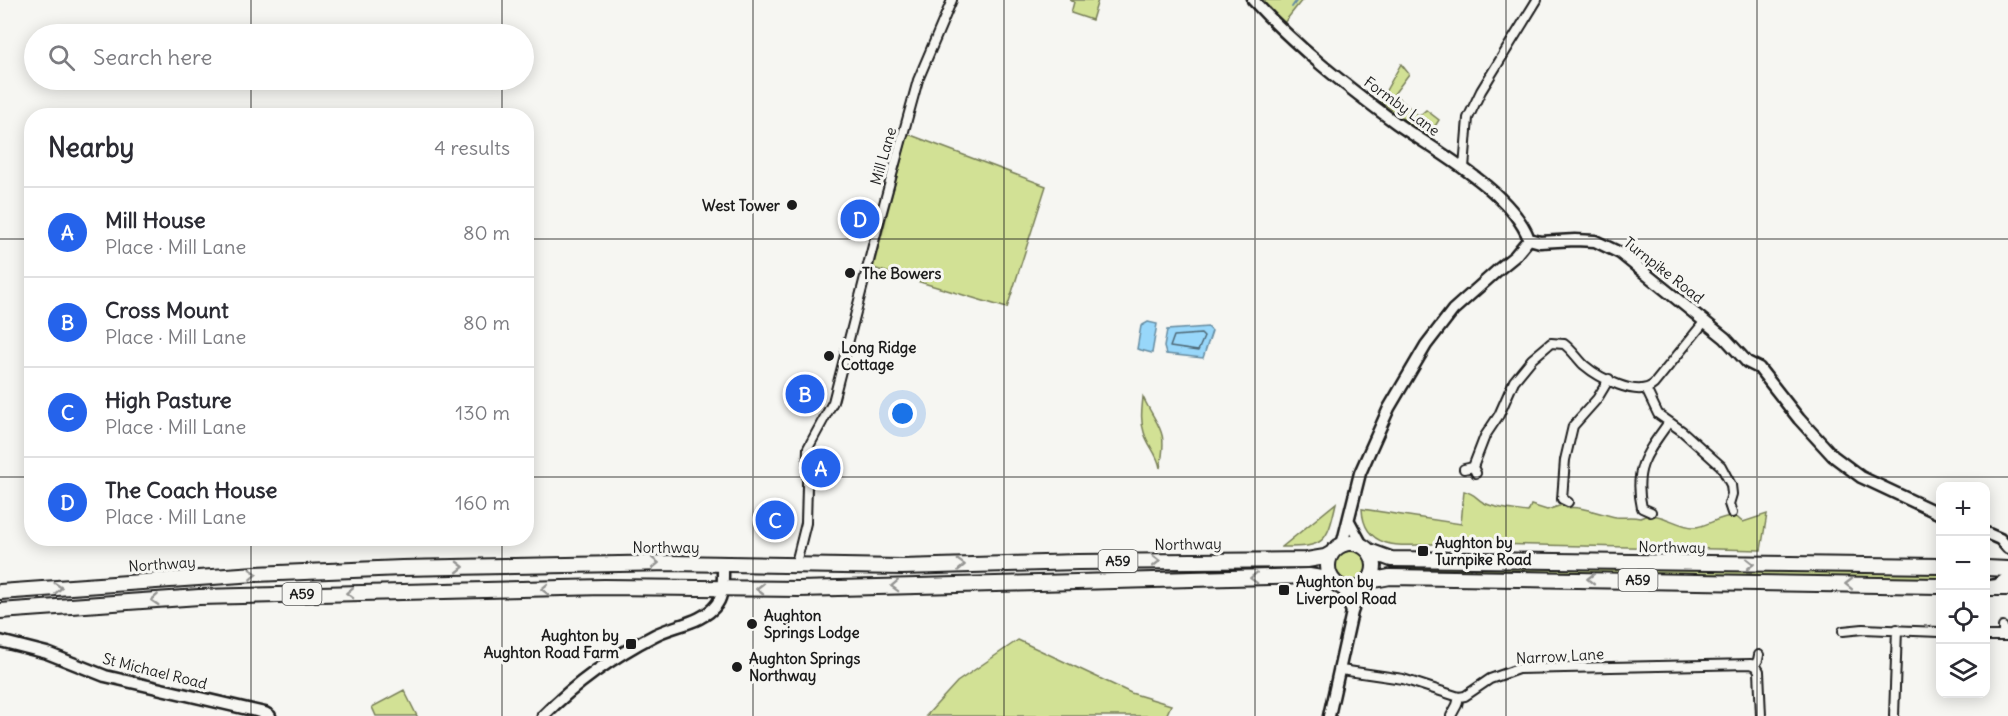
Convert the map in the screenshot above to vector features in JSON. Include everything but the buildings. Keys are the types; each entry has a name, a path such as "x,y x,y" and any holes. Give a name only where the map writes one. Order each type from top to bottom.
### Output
{"highway":[{"name":"A59","path":"1337,549 1349,543 1366,549"},
{"name":"Northway","path":"0,592 255,574 402,568 723,564 902,567 1078,562 1307,560 1319,558 1337,549"},
{"path":"1337,549 1328,567 1338,584"},
{"name":"Northway","path":"1366,549 1390,559 1936,566"},
{"path":"1365,584 1374,566 1366,549"},
{"path":"800,566 800,589"},
{"path":"1990,568 2008,569"},
{"name":"A59","path":"0,611 210,597 670,587 722,590 800,589 1308,576 1355,589 1390,577 1936,586"},
{"path":"1990,587 2008,588"}],"street":[{"name":"Mill Lane","path":"800,566 797,559 806,523 808,448 833,402 918,80 952,0"},
{"name":"Formby Lane","path":"1253,0 1277,26 1354,90 1396,123 1464,168 1514,213 1529,239"},
{"path":"1464,168 1468,118 1481,91 1536,0"},
{"path":"1337,549 1349,521 1362,466 1389,408 1426,345 1453,310 1515,256 1529,239"},
{"name":"Turnpike Road","path":"1529,239 1540,242 1586,240 1609,247 1654,279 1734,346 1747,362 1759,368 1799,419 1840,462 1861,477 1936,512"},
{"path":"1464,469 1474,470 1485,436 1499,415 1514,381 1532,359 1551,344 1564,344 1584,364 1609,379 1631,388 1646,389 1654,384 1705,321"},
{"path":"1561,501 1565,460 1573,426 1597,399 1609,379"},
{"path":"1646,389 1656,410 1682,430 1721,466 1731,486 1732,494 1725,505 1732,513"},
{"path":"1651,512 1640,511 1641,466 1646,454 1669,422"},
{"path":"1349,521 1366,549"},
{"path":"1990,535 2000,539 2008,548"},
{"path":"543,716 561,698 606,663 657,634 707,613 717,604 722,590 723,564"},
{"path":"1990,586 2008,578"},
{"path":"1338,584 1352,612"},
{"path":"1329,716 1352,612 1365,584"},
{"path":"1990,636 2006,636 2003,627"},
{"path":"1843,631 1863,628 1936,632"},
{"path":"1894,716 1897,629"},
{"name":"St Michael Road","path":"0,641 46,653 105,676 270,716"},
{"path":"1759,654 1755,665 1759,671 1761,716"},
{"name":"Narrow Lane","path":"1459,697 1465,696 1490,679 1518,669 1755,665"},
{"path":"1341,669 1403,679 1459,697 1451,716"}],"green space":[{"path":"1070,0 1098,0 1092,20 1071,13 1074,2"},
{"path":"1257,0 1302,0 1280,28"},
{"path":"1401,64 1409,74 1394,94 1419,116 1426,110 1439,120 1430,134 1434,137 1432,141 1380,101"},
{"path":"908,134 1046,186 1007,308 873,268"},
{"path":"1143,397 1158,423 1162,437 1160,468 1145,437 1142,414"},
{"path":"1464,491 1484,503 1506,509 1528,512 1531,505 1547,510 1562,505 1567,508 1585,509 1616,517 1640,518 1654,515 1681,525 1695,527 1732,516 1743,522 1767,514 1761,550 1448,543 1407,545 1381,541 1372,535 1365,524 1362,509 1461,524"},
{"path":"1336,503 1330,527 1321,540 1307,546 1282,547"},
{"path":"1351,550 1363,555 1368,567 1363,579 1351,584 1339,579 1334,567 1339,555"},
{"path":"1394,563 1470,565 1470,574 1393,572"},
{"path":"1476,565 1936,573 1936,581 1475,573"},
{"path":"1018,640 1131,693 1171,705 1166,716 926,716 957,682"},
{"path":"404,690 417,716 376,716 372,707"}],"water":[{"path":"1148,322 1157,324 1152,353 1137,349 1141,326"},
{"path":"1208,327 1212,331 1203,358 1166,354 1164,347 1167,330"}],"waterway":[{"path":"1292,7 1297,0"}],"place":[{"name":"West Tower","path":"792,205"},
{"name":"The Coach House","path":"860,219"},
{"name":"The Bowers","path":"850,273"},
{"name":"Long Ridge Cottage","path":"829,356"},
{"name":"Cross Mount","path":"805,394"},
{"name":"Mill House","path":"821,468"},
{"name":"High Pasture","path":"775,520"},
{"name":"Aughton by Turnpike Road","path":"1423,551"},
{"name":"Aughton by Liverpool Road","path":"1284,590"},
{"name":"Aughton Springs Lodge","path":"752,624"},
{"name":"Aughton by Aughton Road Farm","path":"631,644"},
{"name":"Aughton Springs Northway","path":"737,667"}]}
